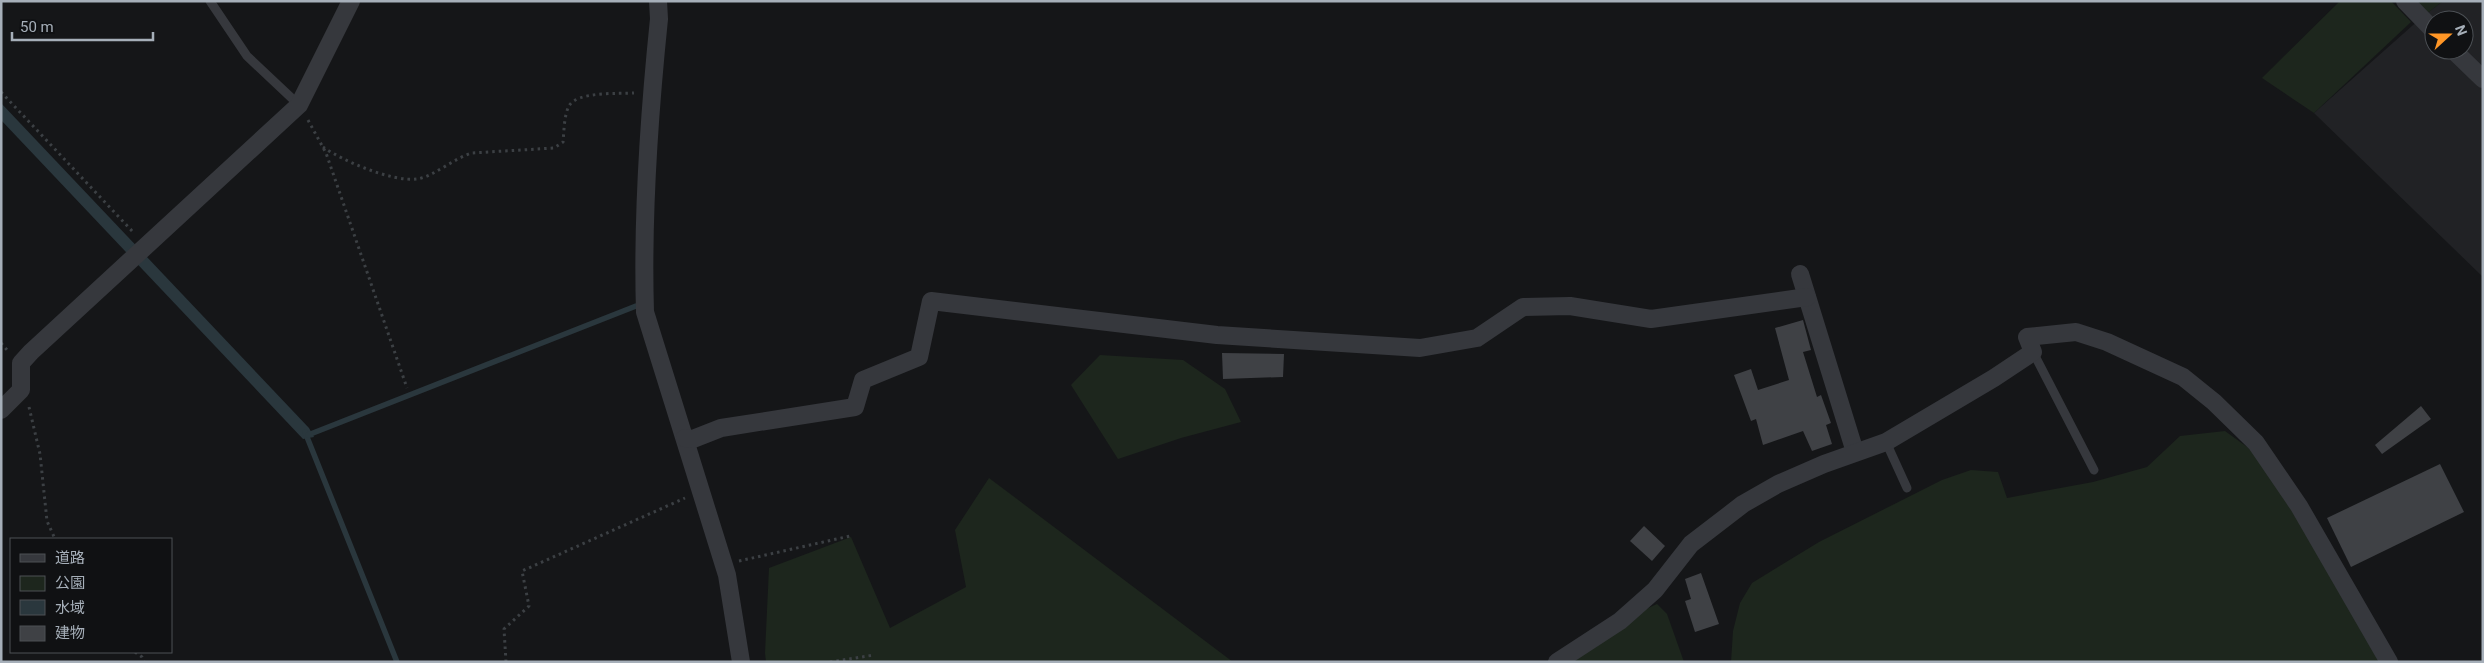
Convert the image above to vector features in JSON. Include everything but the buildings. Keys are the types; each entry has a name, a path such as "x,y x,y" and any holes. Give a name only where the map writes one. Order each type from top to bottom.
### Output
{"street":[{"path":"1,410 21,390 21,363 30,352 299,105 351,1"},
{"path":"658,1 659,19 652,93 644,281 645,312 724,564 741,662"},
{"path":"2405,1 2424,21"},
{"path":"2464,60 2483,79"},
{"path":"1800,274 1855,452"},
{"path":"685,438 693,439 721,428 855,406 863,380 919,356 931,301 1217,335 1420,348 1478,338 1523,308 1570,306 1651,319 1807,297"},
{"path":"1557,662 1620,622 1655,590 1691,544 1743,504 1778,484 1855,452 1886,442 1994,378 2033,352 2027,336 2076,332 2123,349 2183,377 2214,402 2256,443 2299,506 2389,662"}],"lane":[{"path":"210,1 247,56 299,105"},
{"path":"2033,352 2094,470"},
{"path":"1886,442 1907,488"}],"path":[{"path":"1,92 140,251"},
{"path":"323,147 359,167 404,178 418,179 459,157 472,153 554,148 563,142 569,107 574,100 584,97 652,93"},
{"path":"299,105 323,147 407,388"},
{"path":"21,390 30,407 40,454 48,521 54,538"},
{"path":"506,662 504,629 529,606 522,571 701,491"},
{"path":"724,564 850,536"},
{"path":"830,662 874,654"}],"shaded area":[{"path":"2443,1 2483,1 2483,277 2314,113 2424,16 2424,60 2474,60 2474,10 2431,10"}],"green space":[{"path":"2340,1 2391,1 2411,22 2314,113 2262,78"},
{"path":"2405,1 2443,1 2431,10 2424,10 2424,16 2421,18"},
{"path":"1100,355 1183,360 1225,389 1241,422 1181,438 1118,459 1071,385"},
{"path":"2225,431 2272,465 2389,662 1731,662 1733,631 1740,603 1752,583 1819,542 1942,480 1971,470 1998,472 2007,498 2093,482 2147,467 2180,436"},
{"path":"989,478 1233,662 766,662 769,568 851,537 890,628 966,587 955,530"},
{"path":"1657,604 1667,614 1684,662 1557,662 1620,621"}],"water":[{"path":"1,103 309,428 314,437 303,439 1,120"}],"waterway":[{"path":"308,435 636,306"},
{"path":"305,432 397,662"}]}
